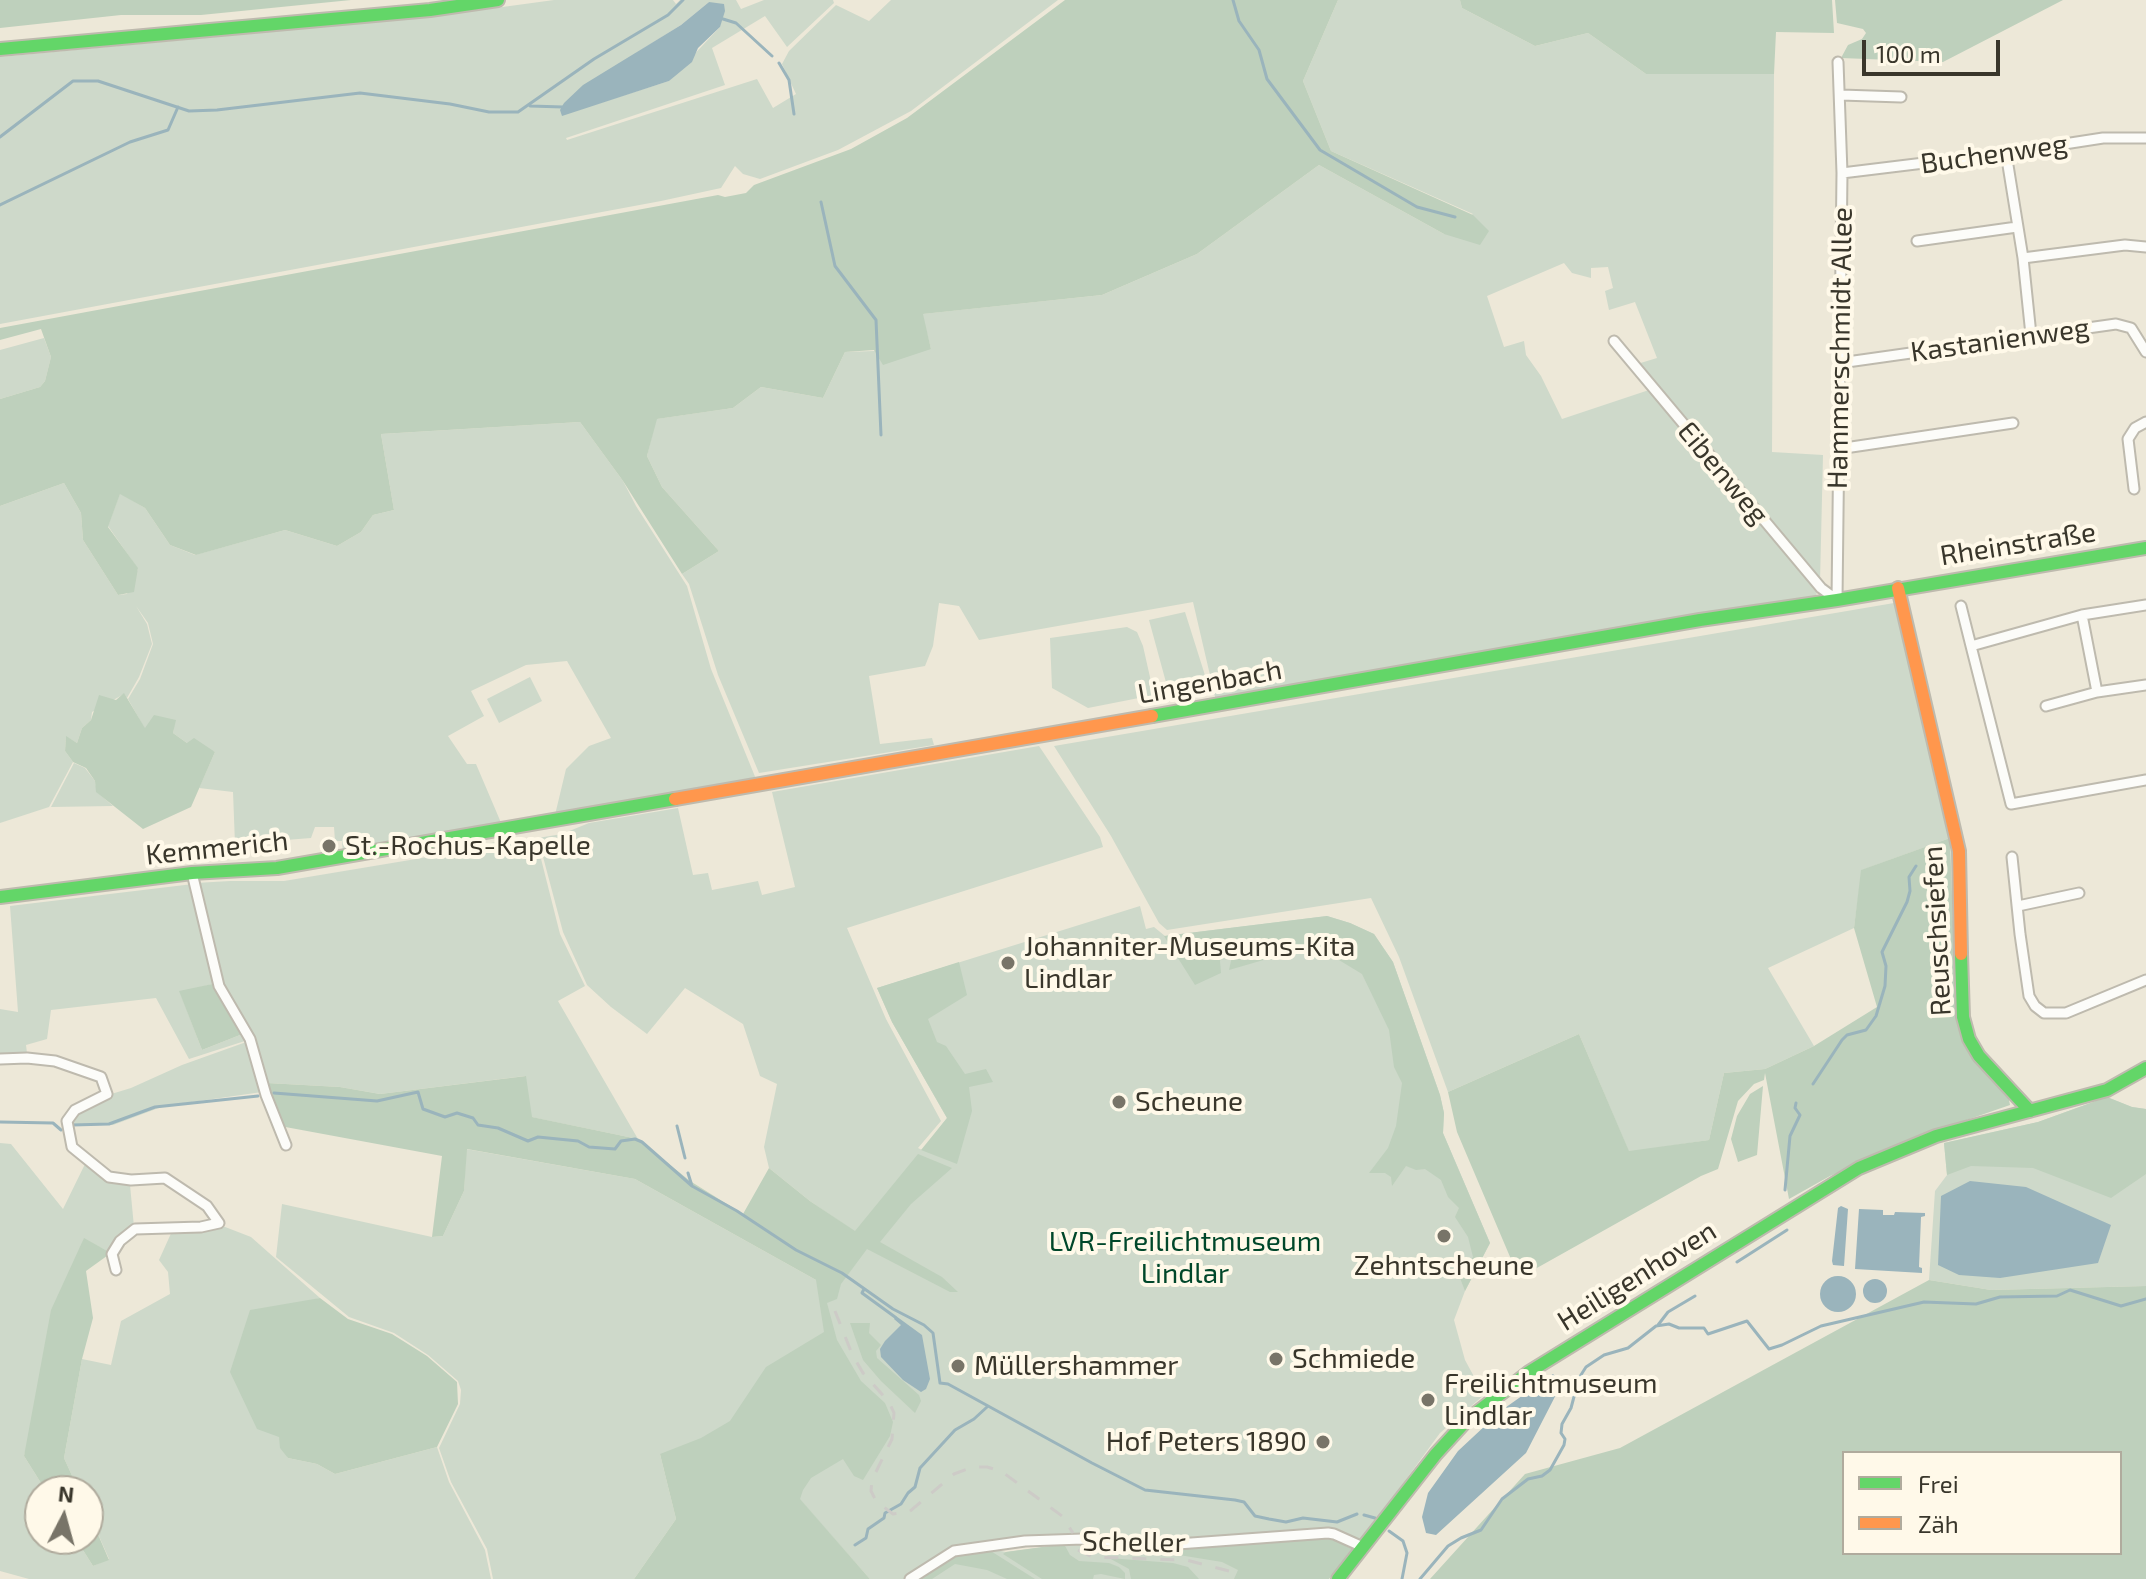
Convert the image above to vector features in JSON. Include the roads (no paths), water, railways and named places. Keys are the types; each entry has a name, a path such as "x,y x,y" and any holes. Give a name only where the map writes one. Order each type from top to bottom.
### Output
{"street":[{"path":"0,49 430,10 498,0"},
{"name":"Hammerschmidt Allee","path":"1837,600 1842,173 1838,62"},
{"path":"1841,95 1901,97"},
{"name":"Buchenweg","path":"1842,173 2103,138 2146,138"},
{"path":"2006,153 2023,258 2031,335"},
{"path":"1917,241 2017,227"},
{"path":"2023,258 2125,245 2146,247"},
{"name":"Kastanienweg","path":"1840,363 2116,324 2131,328 2146,352"},
{"name":"Eibenweg","path":"1614,341 1821,588 1837,600"},
{"path":"2134,489 2128,439 2135,428 2146,422"},
{"path":"1838,449 2013,423"},
{"name":"Rheinstraße","path":"1898,588 2146,548"},
{"name":"Lingenbach","path":"532,824 1898,588"},
{"name":"Reuschsiefen","path":"1898,588 1959,851 1963,1017 1969,1039 1979,1056 2030,1111"},
{"path":"1971,646 2082,615 2146,605"},
{"path":"1961,606 2011,804 2146,780"},
{"path":"2082,615 2097,692"},
{"path":"2046,706 2097,692 2146,685"},
{"name":"Kemmerich","path":"0,897 192,873 277,868 532,824"},
{"path":"2012,857 2029,996 2035,1006 2044,1013 2066,1013 2146,980"},
{"path":"192,873 219,986 250,1039 269,1104 286,1145"},
{"path":"2018,906 2079,893"},
{"path":"0,1059 55,1061 101,1077 107,1094 75,1110 67,1121 72,1147 109,1177 131,1180 165,1178 207,1206 219,1223 201,1227 135,1229 120,1241 112,1254 116,1270"},
{"name":"Heiligenhoven","path":"1338,1579 1436,1454 1467,1420 1529,1372 1846,1175 1936,1136 2107,1090 2146,1068"},
{"name":"Scheller","path":"910,1579 954,1551 1025,1541 1083,1539 1164,1545 1328,1533 1363,1547"}],"water":[{"path":"709,2 724,4 720,27 698,48 692,62 669,81 562,116 560,110 564,103 583,85 681,25"},
{"path":"1970,1181 2026,1187 2111,1225 2098,1263 2000,1278 1959,1275 1938,1265 1941,1196"},
{"path":"1838,1208 1848,1209 1844,1266 1833,1265 1832,1261"},
{"path":"1859,1209 1883,1210 1883,1215 1894,1215 1895,1212 1925,1213 1921,1217 1919,1267 1922,1273 1855,1269"},
{"path":"1838,1276 1851,1281 1856,1294 1851,1307 1838,1312 1825,1307 1820,1294 1825,1281"},
{"path":"1875,1279 1886,1286 1887,1291 1880,1302 1875,1303 1864,1296 1863,1291 1870,1280"},
{"path":"896,1316 922,1335 930,1379 926,1389 921,1392 903,1380 881,1357 880,1349 885,1341 901,1325 894,1319"},
{"path":"1553,1374 1562,1383 1526,1453 1436,1535 1426,1533 1422,1517 1428,1493 1458,1451 1502,1410"}],"waterway":[{"path":"0,137 73,81 98,81 189,111 360,93 489,112 518,112 594,59 668,15 683,0"},
{"path":"1233,0 1239,21 1259,50 1267,79 1320,150 1417,207 1455,217"},
{"path":"723,19 736,23 772,56"},
{"path":"779,63 789,80 794,114"},
{"path":"530,106 563,107"},
{"path":"0,205 130,142 168,130 178,107"},
{"path":"821,202 835,266 876,320 881,435"},
{"path":"1813,1084 1842,1040 1847,1035 1866,1030 1876,1016 1885,986 1886,966 1882,952 1907,902 1909,877 1916,866"},
{"path":"274,1093 377,1101 418,1092 423,1109 445,1117 457,1113 473,1118 478,1125 498,1128 528,1141 538,1137 615,1149 621,1141 635,1139 692,1186"},
{"path":"72,1125 109,1124 155,1107 258,1096"},
{"path":"1785,1190 1790,1136 1800,1115 1795,1108 1796,1103"},
{"path":"0,1122 53,1123 61,1130"},
{"path":"677,1126 685,1158"},
{"path":"688,1173 692,1186 796,1250 842,1273 893,1309 924,1325 933,1333 940,1383 948,1384 1092,1463 1145,1490 1244,1502 1255,1516 1269,1519 1286,1522 1303,1518 1337,1522 1357,1514"},
{"path":"1737,1262 1787,1230"},
{"path":"864,1289 862,1293 895,1317"},
{"path":"1420,1579 1448,1546 1481,1530 1502,1499 1528,1479 1542,1476 1550,1470 1564,1445 1562,1424 1586,1367 1604,1355 1628,1348 1656,1326 1669,1324 1679,1328 1704,1328 1708,1334 1747,1321 1769,1349 1821,1326 1924,1302 1976,1304 2000,1297 2057,1296 2070,1290 2121,1306 2146,1299"},
{"path":"1658,1325 1668,1312 1695,1296"},
{"path":"855,1545 866,1538 868,1529 884,1518 885,1513 901,1504 915,1487 920,1468 955,1430 987,1407"},
{"path":"1364,1515 1375,1518"},
{"path":"1389,1531 1403,1541 1407,1553 1402,1579"}],"railway":[{"path":"835,1311 852,1354 894,1413 892,1439 872,1480 871,1491 876,1501 893,1514 909,1512 954,1474 973,1467 987,1467 1001,1471 1062,1516 1073,1533"},
{"path":"1078,1550 1092,1557 1186,1560 1233,1572"}],"place":[{"name":"St.-Rochus-Kapelle","path":"329,846"},
{"name":"Johanniter-Museums-Kita Lindlar","path":"1008,963"},
{"name":"Scheune","path":"1119,1102"},
{"name":"Zehntscheune","path":"1444,1236"},
{"name":"Schmiede","path":"1276,1359"},
{"name":"Müllershammer","path":"958,1366"},
{"name":"Freilichtmuseum Lindlar","path":"1428,1400"},
{"name":"Hof Peters 1890","path":"1323,1442"}],"park label":[{"name":"LVR-Freilichtmuseum Lindlar","path":"1185,1258"}]}
